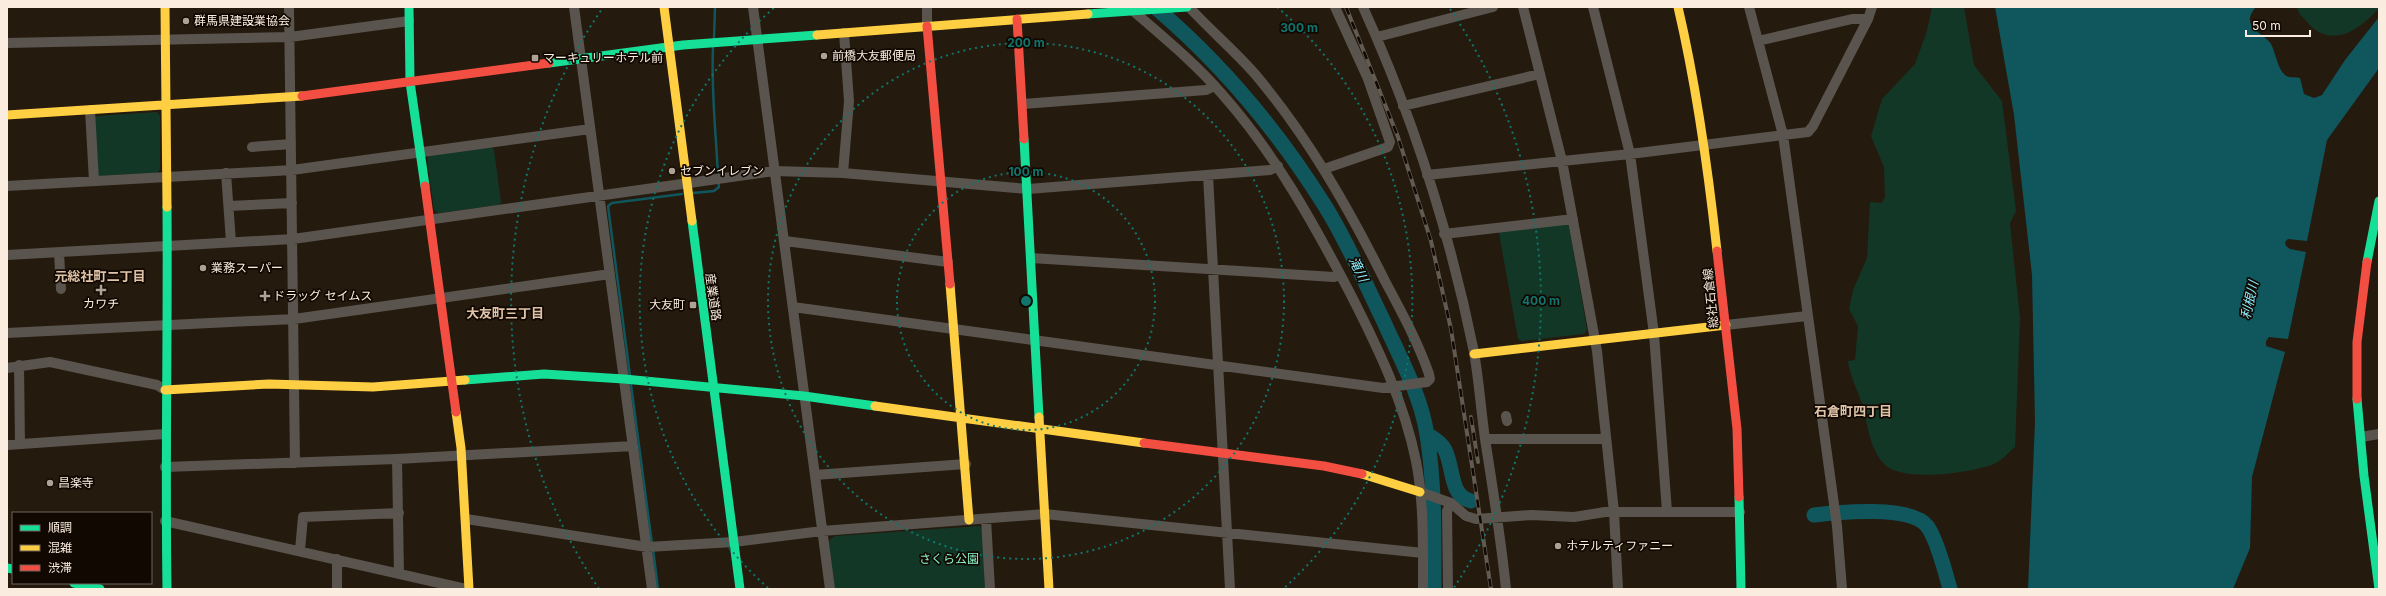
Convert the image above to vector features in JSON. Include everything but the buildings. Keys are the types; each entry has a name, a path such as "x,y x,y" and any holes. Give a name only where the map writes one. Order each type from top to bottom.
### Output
{"street":[{"path":"165,7 165,246 168,326 164,434 167,589"},
{"path":"289,7 295,463"},
{"path":"409,7 410,82 429,220 442,299 462,456 469,589"},
{"path":"574,7 652,589"},
{"name":"産業道路","path":"664,7 740,589"},
{"path":"753,7 830,589"},
{"path":"927,7 927,26 966,464 969,520"},
{"path":"7,114 289,98 669,47 1134,9 1185,7 1258,79 1293,123 1324,169 1352,215 1412,334 1430,379 1427,382 1396,387 1219,366 793,307"},
{"path":"1324,169 1388,147 1390,142 1368,79 1335,7"},
{"path":"1363,7 1377,37 1427,175 1444,234 1474,354 1485,439 1498,518 1506,589"},
{"path":"1377,37 1449,12 1493,7"},
{"path":"1523,7 1562,161 1594,341 1614,512 1618,589"},
{"path":"1593,7 1630,154 1654,334 1667,512"},
{"name":"総社石倉線","path":"1678,7 1692,66 1705,144 1726,325 1737,429 1741,589"},
{"path":"1749,7 1783,135 1807,316 1838,526 1842,589"},
{"path":"1427,175 1630,154 1805,133 1813,126 1868,19 1872,7"},
{"path":"1134,9 1180,50 1214,86 1238,113 1278,166 1309,216 1374,340 1396,387 1415,455 1422,493 1423,589"},
{"path":"1017,19 1024,104 1030,258 1036,341 1049,589"},
{"path":"1758,41 1852,19 1868,19"},
{"path":"7,43 290,37 409,21"},
{"path":"843,173 849,101 844,33"},
{"path":"1403,106 1540,74"},
{"path":"1024,104 1206,90 1214,86"},
{"path":"90,110 94,181"},
{"path":"7,186 292,170 590,128"},
{"path":"252,147 291,144"},
{"path":"7,256 293,239 687,185 774,171 843,173 1028,189 1270,170 1278,166"},
{"path":"226,173 231,242"},
{"path":"1208,175 1230,589"},
{"path":"2379,201 2358,318 2356,368 2361,437 2379,589"},
{"path":"228,206 292,203"},
{"path":"1444,234 1573,219"},
{"path":"785,241 948,262"},
{"path":"59,253 61,289"},
{"path":"1030,258 1334,277 1340,275"},
{"path":"7,333 294,319 610,274"},
{"path":"1474,354 1807,316"},
{"path":"7,368 19,365 50,362 67,364 157,385 165,390 293,384 373,387 544,374 624,379 804,396 1040,430 1324,466 1369,475 1446,501 1470,518 1545,515 1574,517 1599,512 1740,512"},
{"path":"19,365 20,444"},
{"path":"7,445 164,434"},
{"path":"2361,437 2379,434"},
{"path":"1485,439 1606,439"},
{"path":"165,467 397,459 633,446"},
{"path":"397,459 399,574"},
{"path":"815,476 966,464"},
{"path":"1446,501 1448,589"},
{"path":"300,550 303,517 398,513"},
{"path":"466,519 647,547 734,542 822,531 1045,514 1423,553"},
{"path":"986,519 990,589"},
{"path":"165,520 466,589"},
{"path":"337,559 337,589"},
{"path":"78,584 100,589"}],"green space":[{"path":"1932,7 1964,7 1974,65 2002,101 2016,211 2010,223 2020,318 2015,447 1999,461 1986,467 1956,473 1921,475 1893,470 1884,464 1875,450 1848,361 1855,360 1858,326 1849,309 1853,290 1867,258 1870,202 1882,203 1885,197 1884,167 1871,136 1882,99 1915,64 1927,31"},
{"path":"2297,7 2379,8 2354,29 2345,34 2335,36 2326,35 2316,30 2301,15"},
{"path":"157,112 160,116 160,169 157,173 99,176 96,173 93,119 97,116"},
{"path":"491,147 494,150 501,202 499,205 439,213 434,210 427,159 430,154"},
{"path":"1564,223 1569,226 1587,330 1584,334 1522,341 1518,339 1499,233 1501,230"},
{"name":"さくら公園","path":"980,526 983,532 985,589 834,589 827,542 835,536"}],"water":[{"name":"利根川","path":"1995,7 2256,7 2251,14 2251,25 2271,44 2282,72 2289,77 2300,78 2304,94 2314,98 2322,95 2345,60 2379,17 2379,68 2327,140 2307,241 2288,239 2285,242 2286,246 2290,249 2306,252 2288,339 2269,337 2266,341 2266,346 2285,352 2252,477 2250,548 2233,589 2028,589 2035,422 2032,275 2014,115"}],"waterway":[{"path":"714,38 715,7"},
{"name":"滝川","path":"1155,7 1180,29 1226,75 1248,100 1288,151 1325,206 1363,278 1409,377 1424,420 1430,454 1433,492 1434,589"},
{"path":"713,47 713,96 718,176"},
{"path":"693,193 714,191 719,187 718,181"},
{"path":"630,376 608,206 612,203 682,194"},
{"path":"631,385 652,544"},
{"path":"1427,434 1437,441 1445,450 1455,487 1464,498 1471,501"},
{"path":"1814,515 1840,512 1891,512 1919,519 1927,526 1934,538 1950,589"},
{"path":"653,549 658,589"}],"railway":[{"path":"1346,7 1398,137 1431,241 1451,329 1491,589"},
{"path":"1471,417 1478,462"}],"traffic: fast":[{"path":"409,7 410,82 425,186"},
{"path":"1088,14 1187,7"},
{"path":"549,63 683,45 817,35"},
{"path":"1024,139 1039,417"},
{"path":"2367,262 2379,201"},
{"path":"167,207 167,589"},
{"path":"692,221 740,589"},
{"path":"465,380 544,374 624,379 804,396 875,406"},
{"path":"2357,399 2364,476 2379,589"},
{"path":"1739,497 1741,589"},
{"path":"7,568 12,569"},
{"path":"78,584 100,589"}],"traffic: slow":[{"path":"165,7 167,207"},
{"path":"664,7 692,221"},
{"path":"1678,7 1691,68 1701,128 1717,251"},
{"path":"817,35 1088,14"},
{"path":"7,115 302,96"},
{"path":"950,284 969,520"},
{"path":"1474,354 1726,325"},
{"path":"165,390 269,384 373,387 465,380"},
{"path":"875,406 1144,443"},
{"path":"456,412 461,448 469,589"},
{"path":"1039,417 1049,589"},
{"path":"1362,474 1420,492"}],"traffic: jam":[{"path":"1017,19 1024,139"},
{"path":"927,26 950,284"},
{"path":"302,96 549,63"},
{"path":"425,186 456,412"},
{"path":"1717,251 1737,429 1739,497"},
{"path":"2357,399 2357,342 2367,262"},
{"path":"1144,443 1324,466 1362,474"}],"place":[{"name":"群馬県建設業協会","path":"186,21"},
{"name":"前橋大友郵便局","path":"824,56"},
{"name":"マーキュリーホテル前","path":"535,58"},
{"name":"セブンイレブン","path":"672,171"},
{"name":"業務スーパー","path":"203,268"},
{"name":"カワチ","path":"101,290"},
{"name":"ドラッグ セイムス","path":"265,296"},
{"name":"大友町","path":"693,305"},
{"name":"昌楽寺","path":"50,483"},
{"name":"ホテルティファニー","path":"1558,546"}],"district":[{"name":"元総社町二丁目","path":"100,276"},
{"name":"大友町三丁目","path":"505,313"},
{"name":"石倉町四丁目","path":"1853,411"}]}
